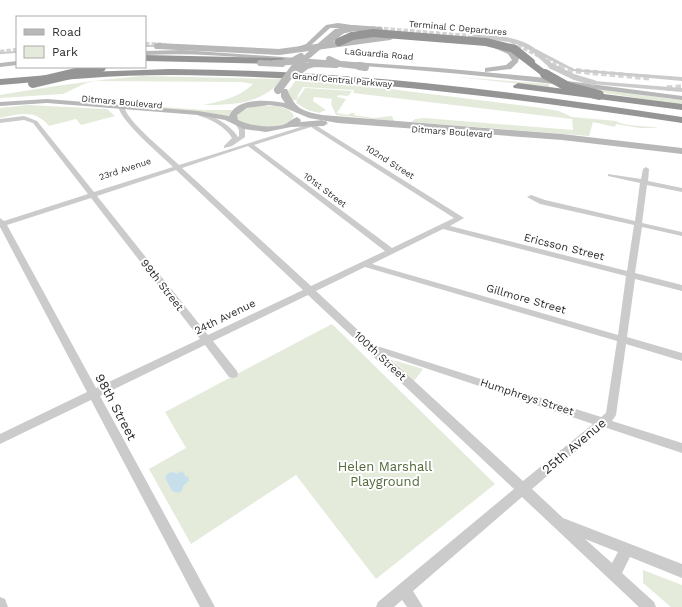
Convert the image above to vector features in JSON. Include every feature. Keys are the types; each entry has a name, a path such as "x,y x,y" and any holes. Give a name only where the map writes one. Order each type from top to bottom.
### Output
{"highway":[{"path":"340,42 352,36 370,33 483,41 513,48 531,62"},
{"path":"452,42 501,46 516,51 561,84 577,90 599,95"},
{"path":"146,58 165,55 240,51"},
{"path":"146,58 283,61 509,81 682,107"},
{"name":"Grand Central Parkway","path":"146,66 236,67 387,77 546,94 682,113"},
{"path":"0,67 16,67"},
{"path":"0,76 91,68"},
{"path":"0,88 32,83 98,68"},
{"name":"Grand Central Parkway","path":"0,82 121,72 232,72 442,89 560,103 679,123"},
{"path":"0,92 104,77 232,72"},
{"path":"442,89 554,108"}],"street":[{"path":"185,45 284,51 308,45 328,26 338,25 363,30"},
{"path":"260,63 284,63 294,60 331,31 343,27 363,30"},
{"path":"281,91 290,74 302,60 339,30 357,28 380,30"},
{"path":"365,67 340,64 329,59 327,54 354,30 380,30"},
{"path":"331,31 363,30"},
{"name":"Terminal C Departures","path":"380,30 506,40 518,43 534,50"},
{"path":"290,74 344,31"},
{"path":"240,51 282,48 361,38 390,38 498,47 509,51 516,58 514,64 508,67 481,70 357,62"},
{"path":"146,46 279,52 360,40 390,38"},
{"path":"326,46 318,54 318,58 323,62 336,65"},
{"path":"240,51 275,50"},
{"path":"534,50 551,60 576,71 682,79"},
{"path":"534,50 545,62 583,81 682,90"},
{"name":"LaGuardia Road","path":"146,53 240,51 357,62 509,81 611,89"},
{"path":"0,53 16,52"},
{"path":"146,58 282,64 302,60"},
{"path":"0,67 16,64"},
{"path":"236,123 233,115 248,106 281,91 303,66 315,64 412,71 509,81"},
{"path":"611,89 682,94"},
{"path":"611,89 682,98"},
{"path":"281,91 294,109 298,120 289,126"},
{"name":"Ditmars Boulevard","path":"0,103 46,98 124,104 225,109 272,104 338,120 562,137 682,151"},
{"name":"Ditmars Boulevard","path":"124,104 219,116 236,123 266,129 313,124 613,143"},
{"name":"100th Street","path":"124,104 121,110 126,118 649,607"},
{"path":"187,112 212,118 232,133 235,138 229,146"},
{"name":"99th Street","path":"0,121 24,118 33,120 233,374"},
{"name":"23rd Avenue","path":"177,166 229,146 242,137 242,130 236,123"},
{"name":"23rd Avenue","path":"1,222 313,124"},
{"name":"102nd Street","path":"313,124 460,218"},
{"name":"23rd Avenue","path":"249,144 289,126"},
{"name":"101st Street","path":"249,144 391,251"},
{"name":"25th Avenue","path":"382,607 611,415 646,168"},
{"path":"610,175 682,190"},
{"path":"531,197 543,202 682,234"},
{"name":"24th Avenue","path":"0,439 460,218"},
{"name":"98th Street","path":"1,222 208,607"},
{"name":"Ericsson Street","path":"441,226 682,288"},
{"name":"Gillmore Street","path":"364,264 682,357"},
{"name":"Humphreys Street","path":"372,347 682,448"},
{"path":"559,522 682,571"},
{"path":"614,574 627,549"},
{"path":"403,590 416,607"}],"green space":[{"path":"142,76 282,79 266,94 257,98 236,103 203,105 236,96 253,84 242,82 97,81"},
{"path":"457,77 549,84 549,87"},
{"path":"296,80 374,87 542,108 559,111 572,117 616,121 630,125 659,128 640,128 616,124 615,127 593,122 589,136 412,122 415,119 424,118 573,130 572,119 353,93 354,90 303,87 297,100 291,100 288,91"},
{"path":"95,81 86,83 63,94 0,98 0,95"},
{"path":"560,86 613,90 671,99 670,95 682,96 682,105"},
{"path":"305,88 352,91 348,96 338,95 337,97 346,99 337,113 348,115 355,113 354,115 374,118 392,116 394,121 336,115 331,104 332,99 314,97 313,101 326,110 319,113 308,110 296,103"},
{"path":"28,105 107,109 115,116 81,125 76,119 49,126 38,117 27,114 0,118 0,108"},
{"path":"133,106 205,110 233,110 228,116 202,112"},
{"path":"254,106 282,107 291,112 294,116 289,122 276,127 252,125 238,121 236,117 239,112"},
{"name":"Helen Marshall Playground","path":"332,324 495,484 376,579 296,475 191,544 149,469 186,448 165,412"},
{"path":"393,360 423,369 414,381"},
{"path":"643,570 682,585 682,607 671,607 643,583"}],"water":[{"path":"182,471 186,477 188,476 189,481 183,486 182,491 178,493 172,491 165,477 168,473 174,472 176,474"}],"tunnel":[{"path":"371,28 480,37"},
{"path":"512,42 560,66"},
{"path":"146,44 166,45"},
{"path":"0,52 16,50"},
{"path":"560,66 567,70 652,78"},
{"path":"667,88 682,87"}]}
